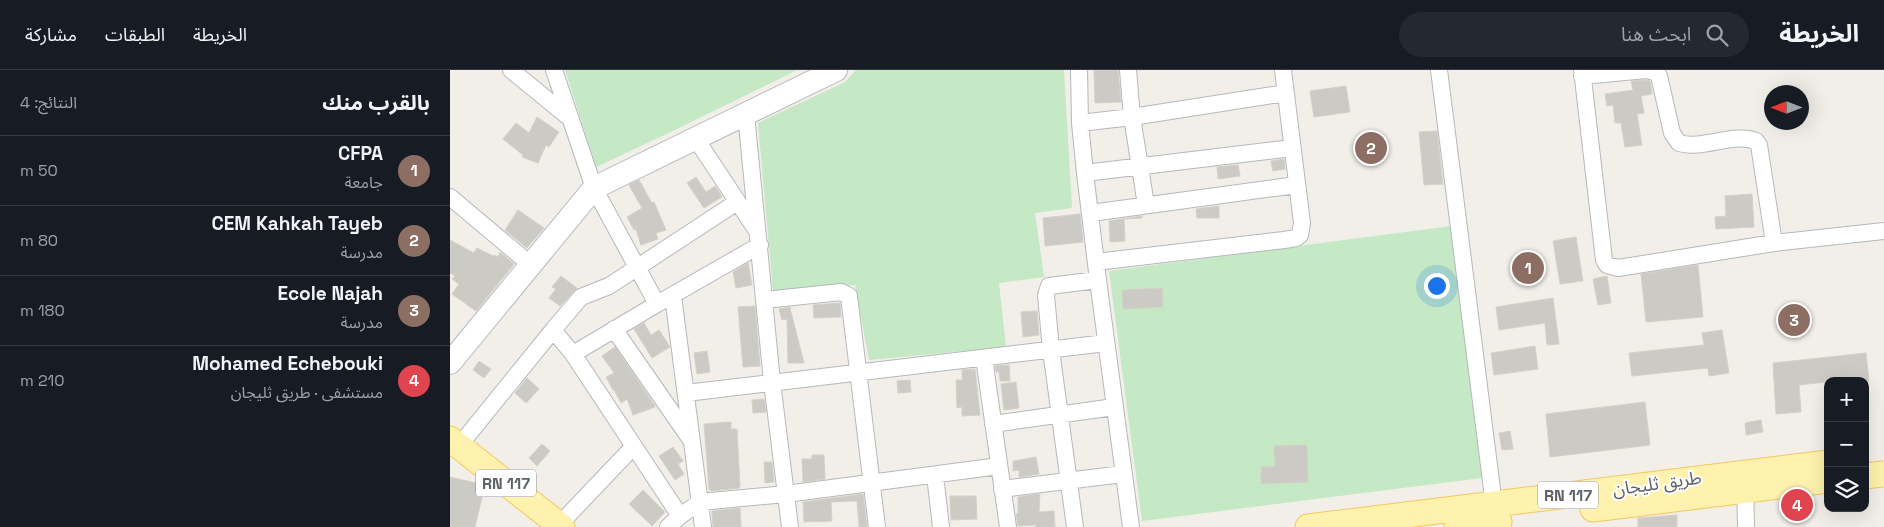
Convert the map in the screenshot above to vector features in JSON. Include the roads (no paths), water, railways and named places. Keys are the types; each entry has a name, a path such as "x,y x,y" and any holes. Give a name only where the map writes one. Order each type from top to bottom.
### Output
{"main road":[{"path":"450,363 594,188 836,70"},
{"name":"RN 117","path":"454,442 559,526"},
{"path":"1869,458 1884,456"},
{"name":"طريق ثليجان","path":"1457,527 1745,481 1824,464"},
{"path":"1869,476 1884,474"},
{"name":"طريق ثليجان","path":"1308,527 1494,505 1745,481 1824,480"}],"street":[{"path":"511,70 571,120"},
{"path":"554,70 594,188 657,304"},
{"path":"1079,70 1080,123 1085,173 1131,527"},
{"path":"1128,70 1132,117 1146,205"},
{"path":"1096,262 1296,238 1300,235 1302,230 1283,70"},
{"path":"1439,70 1494,505"},
{"path":"1774,244 1759,145 1756,141 1741,139 1688,144 1679,143 1672,133 1659,76 1654,72 1646,70 1582,73 1604,260 1608,265 1618,268 1774,244 1884,231"},
{"path":"1080,123 1132,117 1286,93"},
{"path":"746,114 772,382 790,527"},
{"path":"696,139 759,239"},
{"path":"1085,173 1292,148"},
{"path":"1091,213 1296,185"},
{"path":"450,197 531,265"},
{"path":"454,442 581,297 609,286 737,202"},
{"path":"573,354 614,328 673,296 759,239"},
{"path":"1075,527 1051,350 1047,289 1049,286 1098,280"},
{"path":"765,300 841,292 849,296 877,527"},
{"path":"673,296 703,527"},
{"path":"614,328 692,442"},
{"path":"553,330 573,354 634,446 674,521 700,502 872,484 999,466"},
{"path":"686,393 1106,344"},
{"path":"984,358 1008,527"},
{"path":"993,424 1114,407"},
{"path":"559,526 634,446"},
{"path":"1002,489 1123,474"},
{"path":"935,475 941,527"},
{"path":"1745,481 1746,527"}],"place":[{"name":"CEM Kahkah Tayeb","path":"1371,148"},
{"name":"CFPA","path":"1528,268"},
{"name":"Ecole Najah","path":"1794,320"},
{"name":"Mohamed Echebouki","path":"1797,505"}]}
